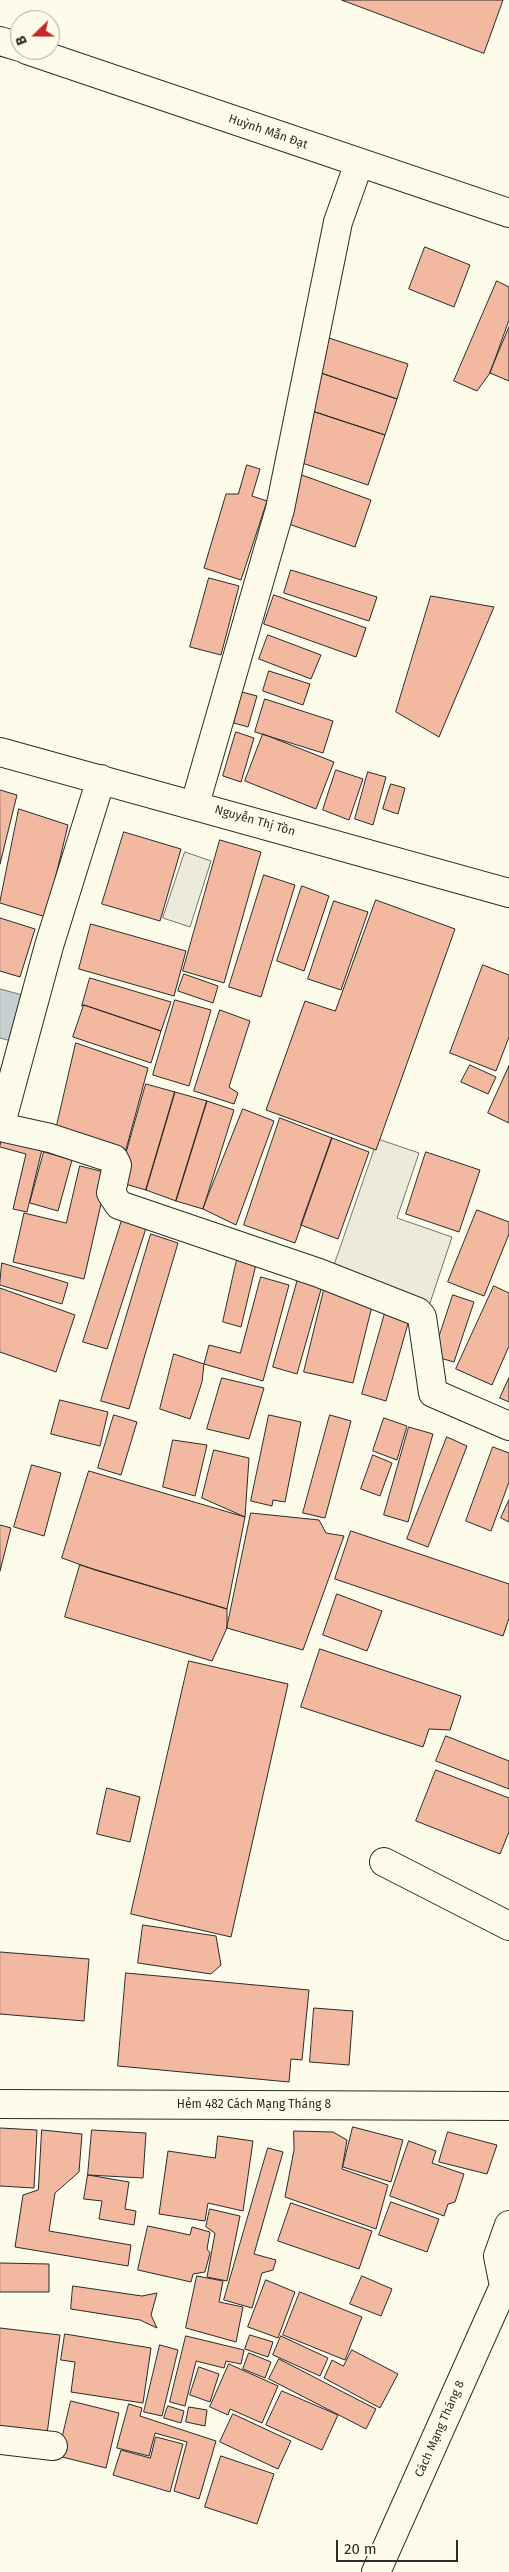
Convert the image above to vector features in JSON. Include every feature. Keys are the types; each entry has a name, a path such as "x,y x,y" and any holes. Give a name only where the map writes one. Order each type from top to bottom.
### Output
{"main road":[{"name":"Huỳnh Mẫn Đạt","path":"58,60 509,213"},
{"path":"195,804 280,509 338,222 359,162"},
{"name":"Nguyễn Thị Tồn","path":"0,752 195,804 509,893"},
{"path":"101,779 49,946 0,1127 50,1138 114,1159 117,1165 111,1193 118,1205 319,1273 418,1312 422,1317 433,1393 509,1426"},
{"path":"384,1862 509,1926"},
{"name":"Hẻm 482 Cách Mạng Tháng 8","path":"0,2104 509,2106"},
{"name":"Cách Mạng Tháng 8","path":"376,2572 507,2285 498,2256 509,2225"},
{"path":"0,2440 53,2446"}],"shaded area":[{"path":"185,852 211,861 190,927 163,918"},
{"path":"0,989 30,997 18,1043 0,1038"},
{"path":"378,1139 419,1153 397,1218 452,1237 429,1306 332,1272"}],"building":[{"path":"342,0 503,0 484,53"},
{"path":"425,247 470,265 454,307 409,289"},
{"path":"497,281 509,287 509,320 490,373 477,391 454,381"},
{"path":"509,327 509,381 490,373"},
{"path":"329,338 408,364 397,399 318,372"},
{"path":"318,372 397,399 385,435 306,409"},
{"path":"306,409 385,435 368,485 290,459"},
{"path":"247,465 260,469 252,496 267,501 241,580 204,568 226,494 238,494"},
{"path":"299,474 371,500 355,547 283,522"},
{"path":"291,570 377,597 369,621 284,593"},
{"path":"209,578 239,586 221,655 190,647"},
{"path":"274,595 366,628 356,657 264,624"},
{"path":"431,596 494,607 439,737 396,712"},
{"path":"268,635 321,655 311,679 259,659"},
{"path":"269,671 310,684 303,705 263,691"},
{"path":"242,692 257,696 248,727 234,723"},
{"path":"265,699 333,721 323,753 255,732"},
{"path":"236,732 254,738 241,782 223,776"},
{"path":"263,734 334,762 316,809 245,781"},
{"path":"336,770 363,779 349,820 323,810"},
{"path":"368,772 386,777 373,825 355,819"},
{"path":"391,784 405,788 398,814 383,809"},
{"path":"0,790 17,795 0,864"},
{"path":"19,809 68,825 46,917 0,903"},
{"path":"124,832 181,849 160,921 102,904"},
{"path":"220,840 261,852 224,983 183,971"},
{"path":"264,875 295,885 261,997 229,987"},
{"path":"302,886 329,896 304,971 277,961"},
{"path":"376,900 455,929 376,1150 266,1110 305,1001 335,1011"},
{"path":"334,901 368,912 341,990 308,979"},
{"path":"0,918 35,929 20,977 0,971"},
{"path":"91,924 186,951 174,996 79,969"},
{"path":"483,965 509,975 509,1037 496,1071 450,1053"},
{"path":"184,974 218,986 213,1003 178,991"},
{"path":"90,978 171,1002 161,1031 84,1005 82,1006"},
{"path":"175,1000 211,1010 189,1086 153,1075"},
{"path":"84,1005 161,1031 151,1063 73,1037"},
{"path":"220,1010 250,1021 229,1087 238,1093 234,1104 194,1091"},
{"path":"76,1043 148,1068 124,1157 55,1134"},
{"path":"470,1065 496,1077 488,1094 461,1082"},
{"path":"509,1066 509,1123 488,1113"},
{"path":"146,1084 175,1092 146,1190 118,1182"},
{"path":"175,1092 207,1101 176,1201 146,1190"},
{"path":"207,1101 234,1110 203,1209 176,1201"},
{"path":"243,1109 274,1121 236,1225 203,1209"},
{"path":"280,1118 332,1138 295,1243 244,1225"},
{"path":"4,1132 44,1141 27,1212 13,1209 26,1154 0,1147"},
{"path":"332,1138 369,1152 338,1239 301,1225"},
{"path":"44,1152 72,1160 58,1211 30,1203"},
{"path":"426,1152 480,1170 459,1232 406,1214"},
{"path":"80,1166 108,1173 84,1279 13,1262 24,1213 66,1223"},
{"path":"477,1210 509,1222 509,1234 484,1296 448,1282"},
{"path":"124,1214 148,1222 107,1349 83,1342"},
{"path":"151,1234 178,1243 129,1409 101,1401"},
{"path":"238,1255 257,1260 241,1327 223,1322"},
{"path":"2,1263 68,1283 62,1304 0,1285"},
{"path":"261,1277 289,1285 263,1381 204,1364 209,1345 240,1353"},
{"path":"298,1279 322,1286 297,1374 273,1367"},
{"path":"325,1286 374,1298 353,1383 304,1372"},
{"path":"494,1286 509,1293 509,1346 492,1385 456,1369"},
{"path":"0,1288 75,1315 56,1372 0,1352"},
{"path":"453,1295 474,1302 454,1362 433,1356"},
{"path":"387,1306 411,1313 386,1401 362,1394"},
{"path":"174,1354 204,1364 202,1382 190,1419 160,1409"},
{"path":"222,1378 264,1388 249,1439 207,1429"},
{"path":"509,1378 509,1402 500,1398"},
{"path":"60,1400 108,1412 100,1446 51,1434"},
{"path":"114,1415 137,1422 121,1475 98,1468"},
{"path":"269,1415 301,1422 285,1502 273,1500 272,1506 251,1501"},
{"path":"330,1415 351,1421 325,1518 303,1513"},
{"path":"384,1418 407,1426 397,1460 373,1451"},
{"path":"409,1427 433,1434 408,1522 384,1515"},
{"path":"447,1437 467,1446 428,1547 407,1539"},
{"path":"173,1440 207,1445 195,1496 163,1487"},
{"path":"493,1447 509,1453 509,1482 491,1531 466,1521"},
{"path":"214,1450 249,1458 245,1517 202,1498"},
{"path":"373,1455 392,1463 380,1496 361,1489"},
{"path":"32,1465 61,1473 44,1536 14,1527"},
{"path":"89,1471 245,1517 227,1609 95,1570 62,1558"},
{"path":"509,1500 509,1522 501,1518"},
{"path":"251,1513 319,1520 326,1533 344,1536 303,1650 227,1628"},
{"path":"0,1525 11,1528 0,1571"},
{"path":"351,1531 509,1584 509,1618 503,1636 335,1579"},
{"path":"80,1565 227,1609 227,1628 212,1661 65,1617"},
{"path":"337,1594 382,1611 367,1651 323,1635"},
{"path":"320,1649 461,1696 450,1730 429,1729 423,1747 301,1707"},
{"path":"189,1661 288,1684 231,1937 131,1914"},
{"path":"446,1736 509,1761 509,1789 436,1761"},
{"path":"436,1770 509,1798 509,1832 500,1854 416,1821"},
{"path":"107,1788 140,1797 130,1842 97,1834"},
{"path":"143,1925 216,1936 221,1965 211,1974 138,1963"},
{"path":"0,1952 89,1959 84,2021 0,2014"},
{"path":"126,1973 309,1990 302,2060 291,2059 289,2082 118,2066"},
{"path":"314,2008 353,2011 349,2065 310,2062"},
{"path":"353,2127 403,2140 391,2182 343,2167"},
{"path":"0,2128 37,2130 34,2188 0,2186"},
{"path":"42,2130 82,2134 79,2172 55,2193 49,2231 131,2245 128,2266 15,2247 23,2195 38,2190"},
{"path":"92,2130 146,2133 143,2178 88,2175"},
{"path":"294,2131 333,2132 347,2140 342,2169 388,2185 376,2229 285,2197 294,2150"},
{"path":"448,2132 497,2145 487,2174 439,2162"},
{"path":"218,2136 253,2141 243,2211 208,2203 205,2221 159,2214 168,2151 215,2158"},
{"path":"409,2141 436,2151 432,2163 464,2174 455,2202 448,2204 444,2216 390,2196"},
{"path":"268,2148 283,2152 254,2254 276,2260 273,2270 262,2273 252,2308 224,2300"},
{"path":"88,2175 129,2182 125,2209 136,2211 134,2225 99,2219 102,2201 84,2199"},
{"path":"391,2202 439,2219 427,2252 379,2235"},
{"path":"291,2203 372,2231 359,2269 278,2241"},
{"path":"210,2209 240,2216 227,2281 207,2277 215,2233 206,2227"},
{"path":"148,2226 190,2235 192,2227 210,2232 207,2249 210,2253 205,2272 193,2274 191,2282 138,2270"},
{"path":"0,2263 49,2264 49,2292 0,2292"},
{"path":"197,2276 223,2281 219,2302 243,2307 236,2342 186,2328"},
{"path":"362,2276 392,2289 381,2316 350,2304"},
{"path":"266,2280 295,2292 278,2338 248,2327"},
{"path":"73,2286 142,2296 157,2293 151,2315 157,2328 140,2320 71,2309"},
{"path":"300,2292 362,2317 345,2360 283,2335"},
{"path":"0,2328 60,2335 47,2434 0,2429"},
{"path":"65,2334 151,2348 143,2403 71,2392 75,2362 61,2360"},
{"path":"250,2335 273,2342 268,2357 245,2349"},
{"path":"186,2336 244,2350 241,2364 226,2361 224,2368 196,2361 185,2406 170,2402"},
{"path":"281,2336 328,2358 320,2376 273,2355"},
{"path":"160,2345 178,2350 162,2416 144,2412"},
{"path":"352,2350 398,2374 380,2408 324,2378 332,2360 343,2366"},
{"path":"249,2353 271,2362 265,2378 243,2369"},
{"path":"279,2359 376,2409 366,2429 269,2379"},
{"path":"229,2364 278,2386 262,2423 230,2409 228,2415 210,2407"},
{"path":"199,2367 219,2374 210,2402 190,2395"},
{"path":"282,2391 338,2415 322,2450 266,2425"},
{"path":"71,2401 119,2413 106,2468 58,2456"},
{"path":"129,2404 142,2408 140,2416 216,2441 199,2499 174,2491 187,2442 155,2433 149,2456 117,2448"},
{"path":"168,2406 184,2411 181,2423 164,2418"},
{"path":"189,2407 207,2410 205,2426 186,2422"},
{"path":"233,2414 291,2441 278,2469 220,2442"},
{"path":"156,2437 183,2444 170,2492 113,2475 121,2450 150,2458"},
{"path":"221,2456 274,2474 257,2524 205,2507"}]}
